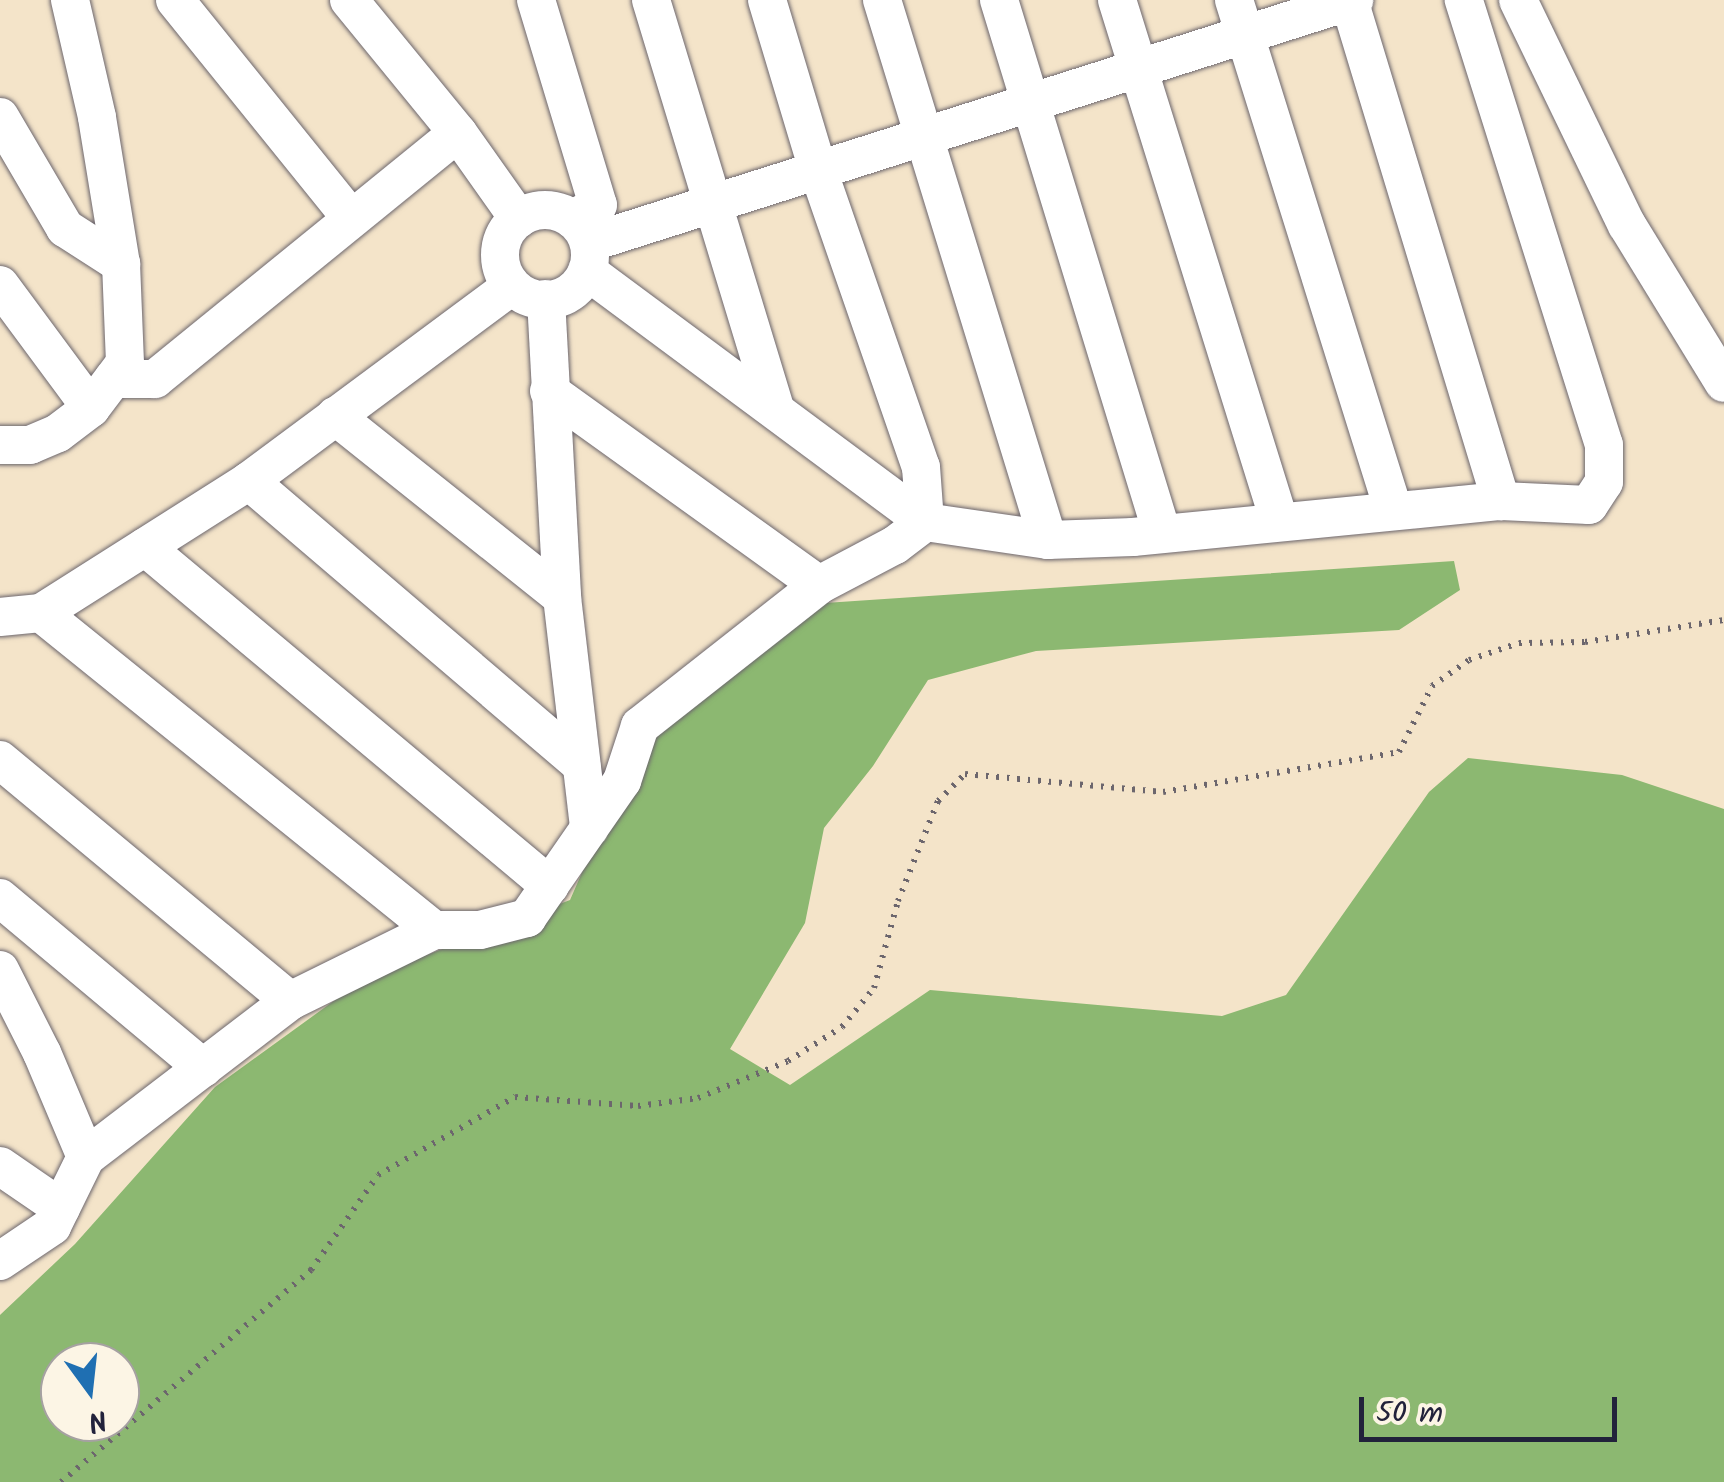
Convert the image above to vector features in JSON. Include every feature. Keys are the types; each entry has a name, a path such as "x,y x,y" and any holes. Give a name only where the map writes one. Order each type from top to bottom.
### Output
{"street":[{"path":"0,445 30,445 58,434 102,394 125,362 121,264 97,117 70,0"},
{"path":"174,0 350,218"},
{"path":"349,0 458,133 519,219"},
{"path":"0,617 41,613 249,481 335,416 529,293 569,293 598,205 536,0"},
{"path":"651,0 775,408"},
{"path":"767,0 818,170 920,468 925,522"},
{"path":"882,0 1048,540"},
{"path":"999,0 1162,533"},
{"path":"1117,0 1278,520"},
{"path":"583,244 1139,68 1240,17 1351,0 1501,501"},
{"path":"588,828 562,597 550,391 529,293 500,258 502,243 519,219 546,210 775,408 925,522 1048,540 1501,501 1589,505 1604,482 1604,445 1464,0"},
{"path":"1518,0 1627,224 1724,382"},
{"path":"1240,17 1393,509"},
{"path":"0,117 65,228 121,264"},
{"path":"102,394 155,379 458,133"},
{"path":"0,285 102,394"},
{"path":"550,391 819,585"},
{"path":"335,416 562,597"},
{"path":"249,481 581,765"},
{"path":"0,1260 52,1226 86,1157 290,1001 434,930 480,930 526,918 622,781 640,726 819,585 895,545 925,522"},
{"path":"145,547 550,886"},
{"path":"41,613 434,930"},
{"path":"0,760 290,1001"},
{"path":"0,898 203,1068"},
{"path":"0,970 42,1052 86,1157"},
{"path":"0,1024 42,1052"},
{"path":"0,1166 61,1208"}],"path":[{"path":"61,1482 312,1270 378,1174 515,1097 638,1106 698,1098 788,1061 842,1028 874,988 898,901 938,801 965,774 1164,792 1399,752 1432,686 1469,660 1519,643 1585,642 1724,620"}],"green space":[{"path":"1454,561 1460,590 1399,630 1036,651 928,680 873,766 824,828 805,923 730,1049 790,1085 930,990 1222,1016 1286,995 1429,792 1468,758 1622,775 1724,809 1724,1482 0,1482 0,1315 75,1244 215,1087 364,979 570,900 622,781 682,675 825,603"}]}
